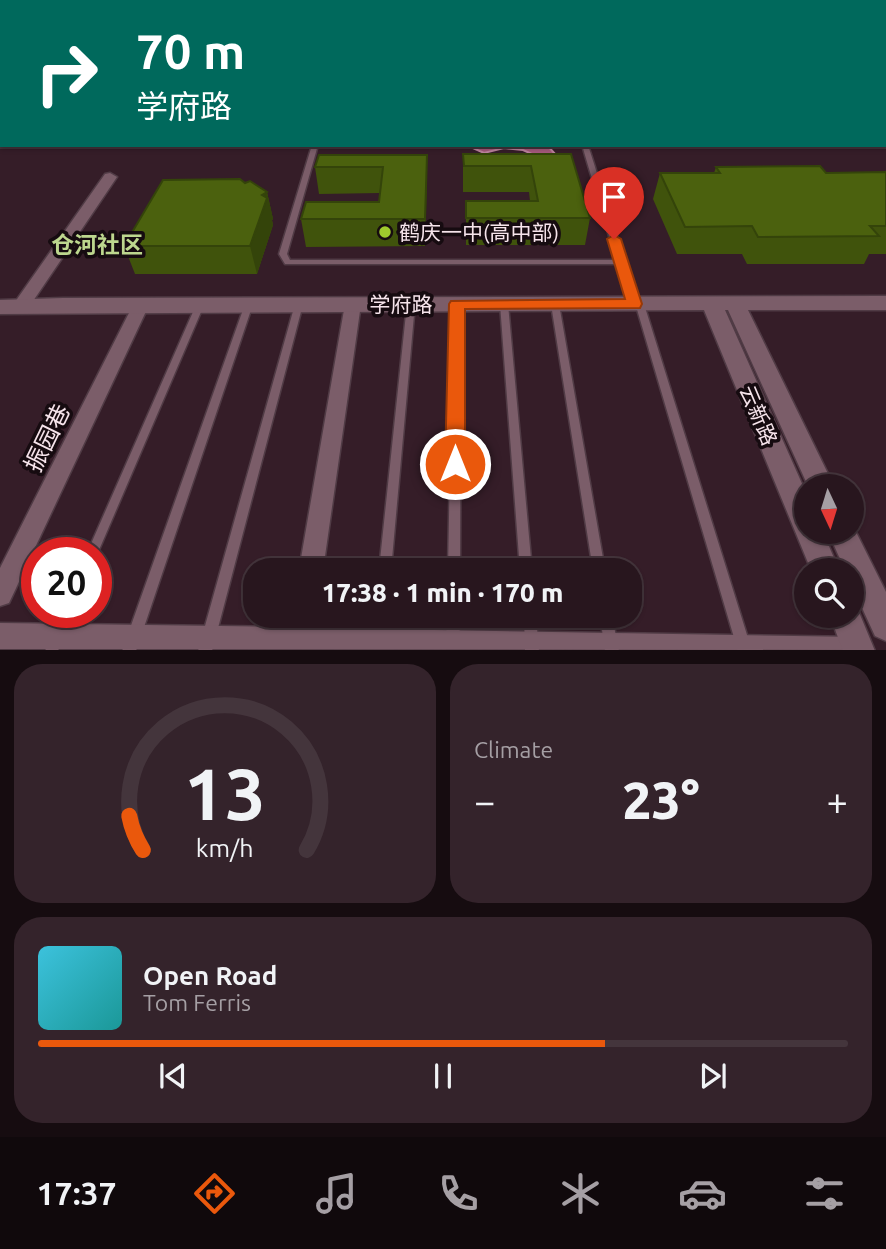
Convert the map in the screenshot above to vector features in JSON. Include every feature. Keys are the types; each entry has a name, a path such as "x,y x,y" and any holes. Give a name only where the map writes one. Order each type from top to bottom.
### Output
{"street":[{"path":"21,306 110,177"},
{"name":"学府路","path":"0,307 886,303"},
{"path":"313,558 353,304"},
{"name":"云新路","path":"723,304 815,474"},
{"name":"云新路","path":"723,304 794,492"},
{"name":"振园巷","path":"0,594 141,305"},
{"path":"848,544 886,623"},
{"path":"0,636 54,644 206,645 379,629 453,643 532,648 859,650 850,628"}],"lane":[{"path":"314,147 283,254 288,262 621,262"},
{"path":"586,147 744,649"},
{"path":"131,644 249,304"},
{"path":"206,645 299,304"},
{"path":"386,558 411,304"},
{"path":"454,558 457,304"},
{"path":"505,304 525,558"},
{"path":"555,304 597,558"},
{"path":"100,537 200,305"},
{"path":"453,628 453,643"},
{"path":"531,628 532,648"},
{"path":"608,628 611,648"}],"shaded area":[{"path":"470,147 549,147 556,155 534,155 523,150 504,148 484,153"}],"building":[{"path":"463,154 571,154 590,218 466,218 466,201 538,201 531,166 464,166"},
{"path":"319,155 427,155 425,219 301,219 306,202 379,202 383,167 315,167"},
{"path":"820,166 826,173 886,172 886,226 870,226 879,236 758,237 752,226 685,227 660,173 720,173 716,167"},
{"path":"240,179 245,183 250,181 267,192 262,195 267,198 250,246 124,246 163,180"}],"place":[{"name":"鹤庆一中(高中部)","path":"385,232"}],"district":[{"name":"仓河社区","path":"97,244"}],"route":[{"path":"455,464 457,304 634,304 614,239"}]}
